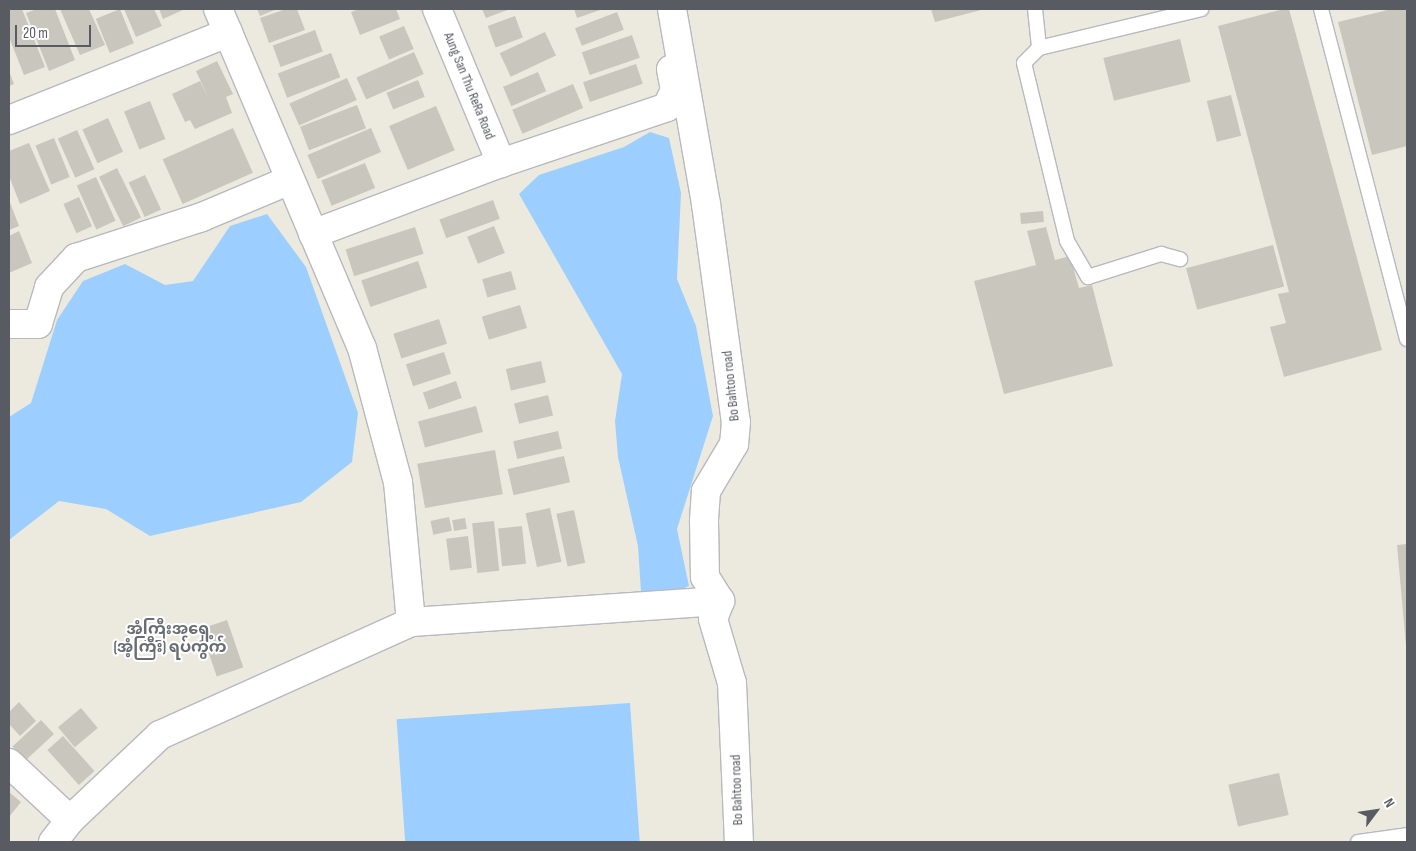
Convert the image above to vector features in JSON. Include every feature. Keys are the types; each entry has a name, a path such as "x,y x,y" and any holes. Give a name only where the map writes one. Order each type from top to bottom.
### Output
{"street":[{"name":"Aung San Thu ReRa Road","path":"437,9 500,163"},
{"path":"313,234 500,163 668,107 675,90 666,39 654,9"},
{"name":"Bo Bahtoo road","path":"672,9 706,204 736,422 734,444 706,491 704,577 720,601 713,619 732,683 739,842"},
{"path":"9,120 223,21 362,348 398,482 411,622"},
{"path":"9,324 38,324 49,287 76,258 202,217 290,180"},
{"path":"53,842 70,820 160,735 411,622 720,601"},
{"path":"9,762 70,820"}],"lane":[{"path":"1035,9 1039,48"},
{"path":"1180,259 1161,254 1088,277 1067,241 1024,63 1039,48 1201,9"},
{"path":"1321,9 1407,339"},
{"path":"1358,842 1407,835"}],"water":[{"path":"650,132 669,138 681,193 677,279 696,326 713,416 677,529 689,586 642,607 638,546 618,457 615,421 622,374 519,194 539,175 624,147"},
{"path":"267,214 306,267 358,413 352,462 301,502 150,536 106,509 59,501 9,540 9,417 31,403 57,320 83,281 125,264 165,285 193,281 230,226"},
{"path":"630,703 640,842 405,842 397,719"}],"building":[{"path":"9,9 22,9 45,67 24,75 9,37"},
{"path":"37,9 55,9 75,60 49,71 26,13"},
{"path":"60,9 89,9 105,45 80,55"},
{"path":"120,9 134,43 110,53 96,19"},
{"path":"124,9 154,9 162,26 136,37"},
{"path":"159,9 185,9 163,19"},
{"path":"257,9 277,9 260,16"},
{"path":"286,9 297,9 305,30 269,43 260,18"},
{"path":"359,9 396,9 400,19 360,35 351,12"},
{"path":"482,9 510,9 486,18"},
{"path":"574,9 603,9 577,18"},
{"path":"931,9 985,9 935,22"},
{"path":"1289,9 1382,350 1284,377 1270,327 1286,323 1278,294 1289,292 1218,26"},
{"path":"1392,9 1407,9 1407,146 1372,155 1338,22"},
{"path":"617,12 624,30 582,46 575,28"},
{"path":"515,16 523,38 496,48 488,26"},
{"path":"404,26 414,49 389,60 379,37"},
{"path":"315,30 323,52 281,67 273,45"},
{"path":"545,32 556,56 511,77 500,53"},
{"path":"632,35 640,58 590,75 582,52"},
{"path":"1180,39 1191,82 1114,101 1103,58"},
{"path":"414,52 424,74 366,100 356,78"},
{"path":"331,53 340,77 287,98 278,73"},
{"path":"217,61 233,94 226,97 232,113 195,129 190,120 185,122 172,94 200,81 209,99 196,71"},
{"path":"636,64 643,84 590,102 583,82"},
{"path":"9,71 14,84 9,86"},
{"path":"538,72 546,91 511,106 503,87"},
{"path":"347,78 357,100 299,126 289,104"},
{"path":"418,80 425,97 393,109 386,93"},
{"path":"573,84 583,108 522,134 512,110"},
{"path":"1231,95 1241,136 1217,142 1207,101"},
{"path":"150,101 165,139 139,150 124,111"},
{"path":"357,105 366,128 309,150 300,127"},
{"path":"436,106 455,150 408,170 389,126"},
{"path":"108,118 123,152 97,163 82,129"},
{"path":"233,128 253,173 183,204 163,159"},
{"path":"371,128 381,152 318,179 307,155"},
{"path":"77,130 94,169 75,178 58,139"},
{"path":"54,138 70,177 51,184 35,145"},
{"path":"29,143 50,191 20,204 9,176 9,151"},
{"path":"365,163 375,188 332,206 321,181"},
{"path":"117,168 141,217 123,226 99,177"},
{"path":"145,175 161,209 145,217 129,183"},
{"path":"96,177 116,221 96,229 77,186"},
{"path":"79,197 92,226 76,233 63,204"},
{"path":"9,200 19,226 9,230"},
{"path":"493,200 500,219 446,238 439,219"},
{"path":"1043,211 1044,222 1021,224 1020,213"},
{"path":"494,226 505,253 478,264 467,237"},
{"path":"415,227 424,254 354,276 346,250"},
{"path":"1046,227 1055,260 1070,256 1079,288 1092,285 1113,366 1004,394 974,281 1036,265 1027,231"},
{"path":"19,231 32,263 9,273 9,236"},
{"path":"1273,245 1284,287 1197,310 1186,268"},
{"path":"418,261 427,287 370,307 361,281"},
{"path":"511,271 516,289 487,298 482,279"},
{"path":"520,305 527,328 489,340 482,317"},
{"path":"439,319 447,344 401,359 393,334"},
{"path":"444,352 451,374 413,386 406,364"},
{"path":"541,361 546,382 511,391 506,369"},
{"path":"456,381 462,398 429,409 423,392"},
{"path":"548,395 553,415 519,424 514,403"},
{"path":"476,406 483,432 425,448 418,422"},
{"path":"558,431 562,449 517,459 513,441"},
{"path":"495,450 503,494 425,508 417,464"},
{"path":"564,456 570,482 514,495 507,469"},
{"path":"550,508 561,562 537,567 526,513"},
{"path":"574,510 585,563 568,567 556,514"},
{"path":"449,517 452,531 433,535 430,521"},
{"path":"465,518 467,529 454,531 452,520"},
{"path":"494,521 499,571 477,573 472,523"},
{"path":"522,526 526,564 502,566 498,529"},
{"path":"468,536 472,568 450,570 446,539"},
{"path":"1407,544 1407,646 1406,646 1397,545"},
{"path":"227,620 243,667 217,676 201,629"},
{"path":"19,702 36,721 20,736 9,724 9,712"},
{"path":"81,708 98,728 75,747 58,727"},
{"path":"41,720 54,734 25,760 12,747"},
{"path":"63,736 94,771 79,785 47,750"},
{"path":"1279,773 1289,815 1238,827 1228,785"},
{"path":"9,792 21,802 9,817"}],"district":[{"name":"အံ့ကြီးအရှေ့ (အံ့ကြီး) ရပ်ကွက်","path":"170,639"}]}
